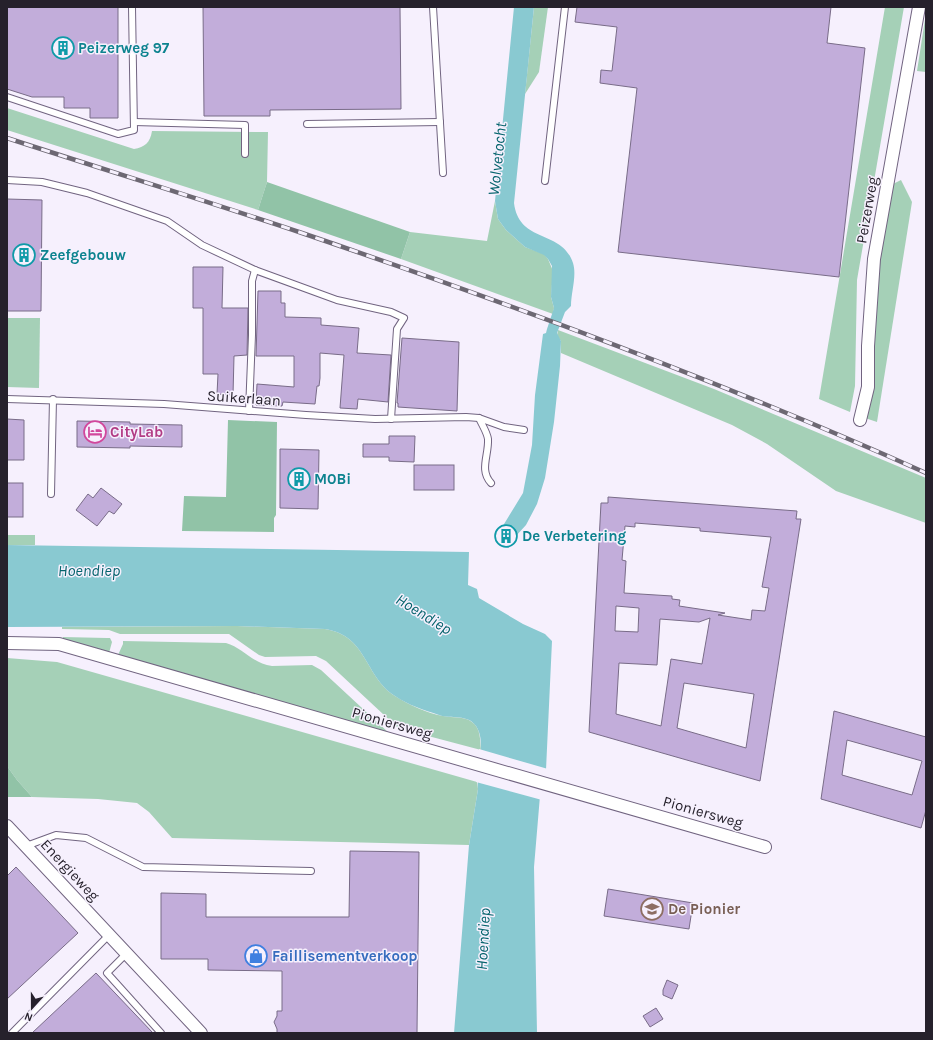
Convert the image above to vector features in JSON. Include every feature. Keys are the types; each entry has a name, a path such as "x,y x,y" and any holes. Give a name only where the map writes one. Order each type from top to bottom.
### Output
{"street":[{"name":"Peizerweg","path":"860,420 868,387 868,346 874,259 919,7"},
{"name":"Pioniersweg","path":"7,643 59,644 765,847"},
{"name":"Energieweg","path":"7,826 201,1033"}],"lane":[{"path":"7,97 118,134 134,130 132,7"},
{"path":"433,7 443,173"},
{"path":"545,181 565,7"},
{"path":"134,122 245,124 245,154"},
{"path":"307,124 440,122"},
{"path":"7,180 24,180 54,184 87,193 167,221 202,245 255,270 337,300 391,312 404,318 397,329 391,419"},
{"path":"249,411 252,281 255,270"},
{"name":"Suikerlaan","path":"7,399 164,404 321,416 391,419 451,417 479,418 504,427 524,430"},
{"path":"51,494 53,400"},
{"path":"479,418 488,439 485,470 486,476 491,483"},
{"path":"26,846 56,835 86,838 143,867 311,871"},
{"path":"12,1033 109,935"},
{"path":"126,954 107,973 161,1033"}],"green space":[{"path":"534,7 548,7 539,72 525,94"},
{"path":"885,7 904,7 857,280 855,386 850,412 819,399"},
{"path":"926,13 926,72 917,71"},
{"path":"7,108 134,149 146,144 150,139 152,131 268,132 267,182 258,210 7,130"},
{"path":"901,180 912,202 877,422 862,417 872,290 893,184"},
{"path":"267,182 410,232 401,259 258,210"},
{"path":"495,201 498,219 506,230 525,247 544,254 548,259 553,271 551,297 554,308 553,314 401,259 410,232 487,241"},
{"path":"7,318 40,318 39,388 7,387"},
{"path":"558,330 714,389 926,478 926,523 836,491 767,444 732,425 561,353 561,341 557,336"},
{"path":"228,420 277,422 276,515 274,518 274,532 182,531 184,496 226,497"},
{"path":"7,535 35,535 35,545 7,545"},
{"path":"237,626 325,629 339,633 350,640 358,648 377,678 385,688 395,696 424,711 443,716 462,718 472,722 479,731 481,750 398,728 326,661 316,656 265,657 259,655 229,634 120,634 109,630 62,629 62,627"},
{"path":"63,637 110,638 112,642 109,653 63,642"},
{"path":"123,641 226,643 238,648 259,662 272,666 312,665 321,670 389,733 118,655"},
{"path":"7,658 57,662 477,782 478,789 469,845 172,838 149,812 137,803 98,799 32,797 7,766"},
{"path":"7,766 17,780 32,797 7,797"}],"water":[{"path":"514,7 534,7 514,203 518,216 524,225 532,231 560,245 568,252 574,268 571,306 565,312 557,333 561,341 560,366 554,422 545,478 537,504 526,525 515,537 501,529 523,493 532,445 535,395 543,334 546,333 554,308 551,297 552,266 544,255 525,247 506,230 498,219 495,201"},
{"name":"Hoendiep","path":"7,545 469,552 468,585 477,589 479,598 523,624 545,634 552,641 546,770 542,772 534,867 537,1033 454,1033 469,845 478,789 481,748 479,733 473,722 464,718 439,715 416,707 395,696 385,688 358,648 350,640 339,633 325,629 237,626 7,627"}],"pier":[{"path":"479,749 548,769 544,773 542,800 476,782"}],"building":[{"name":"Peizerweg 97","path":"7,7 118,7 118,118 90,118 90,108 64,108 64,97 32,97 7,89"},
{"path":"203,7 400,7 401,109 270,110 270,116 204,116"},
{"path":"577,7 831,7 827,43 865,48 839,277 618,252 637,88 600,83 601,70 612,71 617,27 575,22"},
{"name":"Zeefgebouw","path":"7,199 42,200 41,311 7,311"},
{"path":"193,267 223,267 222,308 248,308 247,355 234,356 233,395 217,394 218,374 203,374 203,308 193,308"},
{"path":"258,291 281,291 281,303 285,303 285,317 321,318 321,325 359,328 357,353 391,355 388,402 358,399 357,409 340,408 344,355 320,353 320,378 319,386 317,386 315,404 283,402 282,406 256,405 257,384 294,387 294,356 256,356"},
{"path":"402,338 459,342 457,411 398,407 397,403"},
{"path":"7,419 24,420 24,460 7,460"},
{"path":"77,421 182,425 182,447 77,447"},
{"path":"389,436 415,436 414,462 389,461 389,457 363,457 363,444 389,444"},
{"name":"M0Bi","path":"280,449 319,450 318,509 280,508"},
{"path":"414,465 454,465 454,490 414,490"},
{"path":"7,483 23,483 23,517 7,517"},
{"path":"101,488 122,504 114,514 109,511 97,526 76,510 88,494 93,498"},
{"path":"608,497 797,511 796,519 801,519 760,781 589,732 601,503 608,503","holes":["635,523 700,528 700,531 771,537 762,587 769,588 765,611 752,610 751,620 718,615 725,613 679,606 680,600 672,599 672,596 624,593 626,561 622,560 625,526 635,527","616,606 639,608 638,632 615,631","710,618 702,664 671,659 661,726 616,714 619,663 657,665 660,619 699,622","684,683 754,694 746,748 677,728"]},
{"path":"834,711 926,737 926,810 921,828 821,799","holes":["847,740 922,761 912,795 842,775"]},
{"path":"350,851 419,852 417,1033 277,1033 274,1022 277,1016 277,1011 282,1011 282,971 208,970 208,959 161,959 161,893 206,894 206,917 349,917"},
{"path":"16,867 78,933 7,999 7,876"},
{"path":"608,889 693,903 689,929 604,916"},
{"path":"96,973 153,1033 32,1033"},
{"path":"667,980 678,985 672,999 663,995 663,990"},
{"path":"656,1008 663,1019 650,1027 643,1016"}],"railway":[{"path":"7,138 302,233 460,288 695,376 773,407 926,473"}],"place":[{"name":"Peizerweg 97","path":"63,48"},
{"name":"Zeefgebouw","path":"24,255"},
{"name":"CityLab","path":"95,432"},
{"name":"M0Bi","path":"299,479"},
{"name":"De Verbetering","path":"506,536"},
{"name":"De Pionier","path":"652,909"},
{"name":"Faillisementverkoop","path":"256,956"}],"water label":[{"name":"Wolvetocht","path":"497,159"}]}
